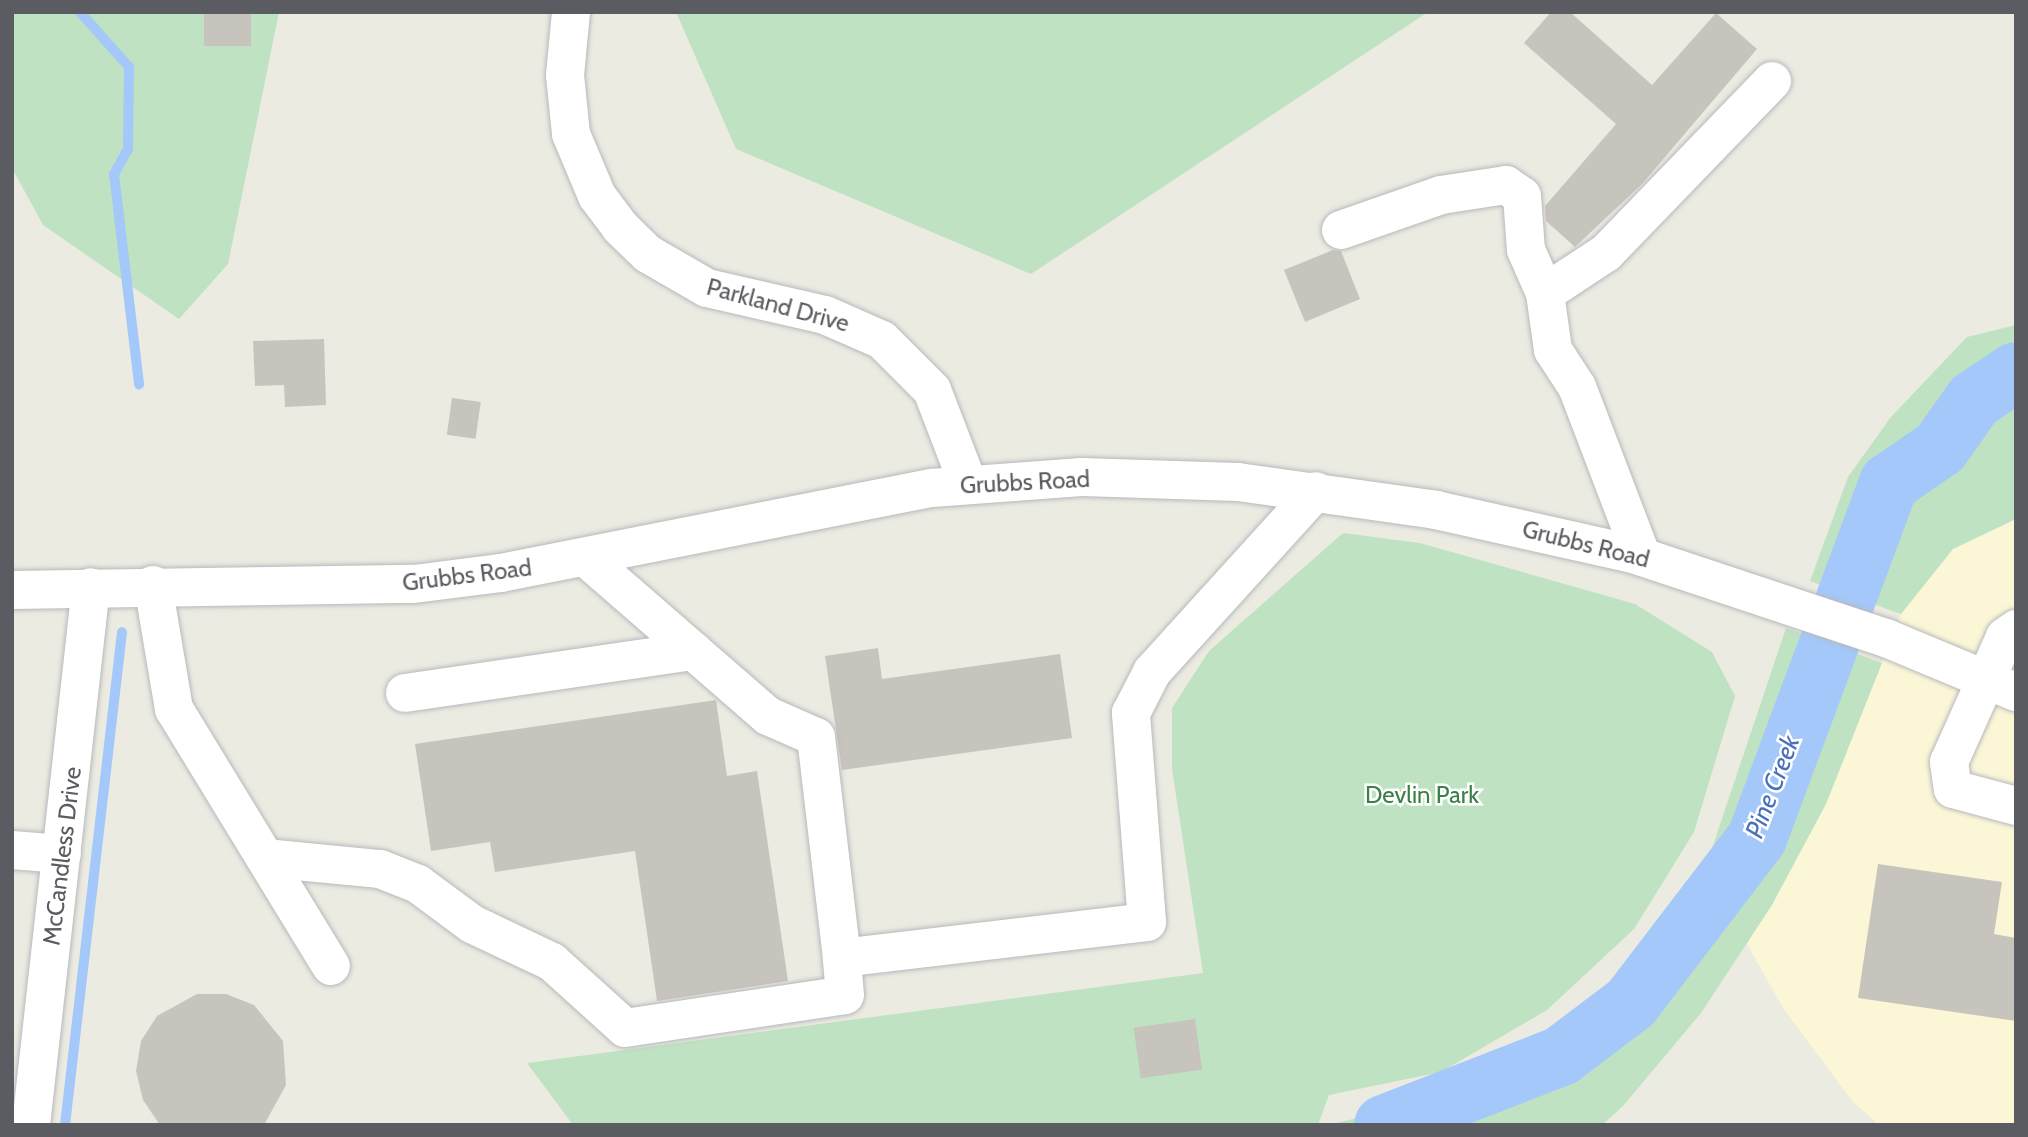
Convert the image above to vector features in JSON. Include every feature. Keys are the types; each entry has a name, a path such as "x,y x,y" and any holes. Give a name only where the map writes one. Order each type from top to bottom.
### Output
{"street":[{"name":"Parkland Drive","path":"571,12 565,75 570,134 597,196 620,227 648,254 707,288 825,315 882,340 932,390 956,440 968,484"},
{"path":"1545,293 1606,253 1772,81"},
{"path":"1341,230 1441,195 1506,185 1522,196 1526,250 1545,293 1553,350 1577,387 1642,557"},
{"name":"Grubbs Road","path":"12,590 153,585 414,584 585,557 779,514 968,484 1149,478 1316,491 1436,510 1642,557 1886,638 2002,686"},
{"path":"842,958 1147,922 1131,713 1152,672 1316,491"},
{"path":"265,858 380,869 418,884 472,924 552,962 625,1028 845,995 816,737 768,716 585,557"},
{"path":"153,585 174,709 331,966"},
{"name":"McCandless Drive","path":"31,1125 91,587"},
{"path":"2016,629 2006,637 2002,686 1953,749 1951,780 1965,795 2016,806"},
{"path":"405,694 693,651"},
{"path":"12,850 62,854"}],"shaded area":[{"path":"2016,519 2016,1125 1879,1125 1853,1102 1783,1008 1747,944 1826,804 1901,614 1953,549"}],"green space":[{"path":"12,12 279,12 228,264 179,319 43,225 12,168"},
{"path":"676,12 1428,12 1031,274 736,149"},
{"path":"2016,325 2016,519 1953,549 1901,614 1810,581 1848,477 1891,417 1967,337"},
{"name":"Devlin Park","path":"1343,533 1420,543 1635,604 1712,652 1735,696 1694,832 1634,929 1547,1010 1441,1072 1329,1095 1318,1125 573,1125 527,1063 1203,973 1172,769 1172,708 1209,651"},
{"path":"1786,628 1882,663 1826,804 1772,905 1701,1013 1623,1106 1602,1125 1328,1125 1499,1084 1622,1008 1695,899"}],"building":[{"path":"204,12 251,12 251,46 204,46"},
{"path":"1551,12 1570,12 1652,85 1716,13 1757,49 1642,184 1575,247 1546,221 1545,206 1616,124 1524,43"},
{"path":"1333,250 1341,251 1360,299 1305,322 1284,270"},
{"path":"324,339 326,405 285,407 284,385 255,386 253,341"},
{"path":"452,398 481,402 476,439 447,435"},
{"path":"878,648 882,679 1060,654 1072,738 842,770 825,656"},
{"path":"716,700 727,776 757,771 788,981 657,1001 635,851 495,872 490,842 431,851 415,744"},
{"path":"1878,864 2002,882 1994,934 2016,938 2016,1021 1858,998"},
{"path":"197,994 226,994 254,1005 283,1041 286,1085 264,1125 160,1125 143,1100 136,1071 141,1041 157,1016"},
{"path":"1195,1019 1202,1070 1141,1078 1134,1028"}],"waterway":[{"path":"80,12 129,67 128,149 114,174 139,385"},
{"name":"Pine Creek","path":"1384,1125 1561,1056 1631,1003 1757,838 1889,483 1940,448 1974,400 2016,372"},
{"path":"65,1125 122,632"}]}
